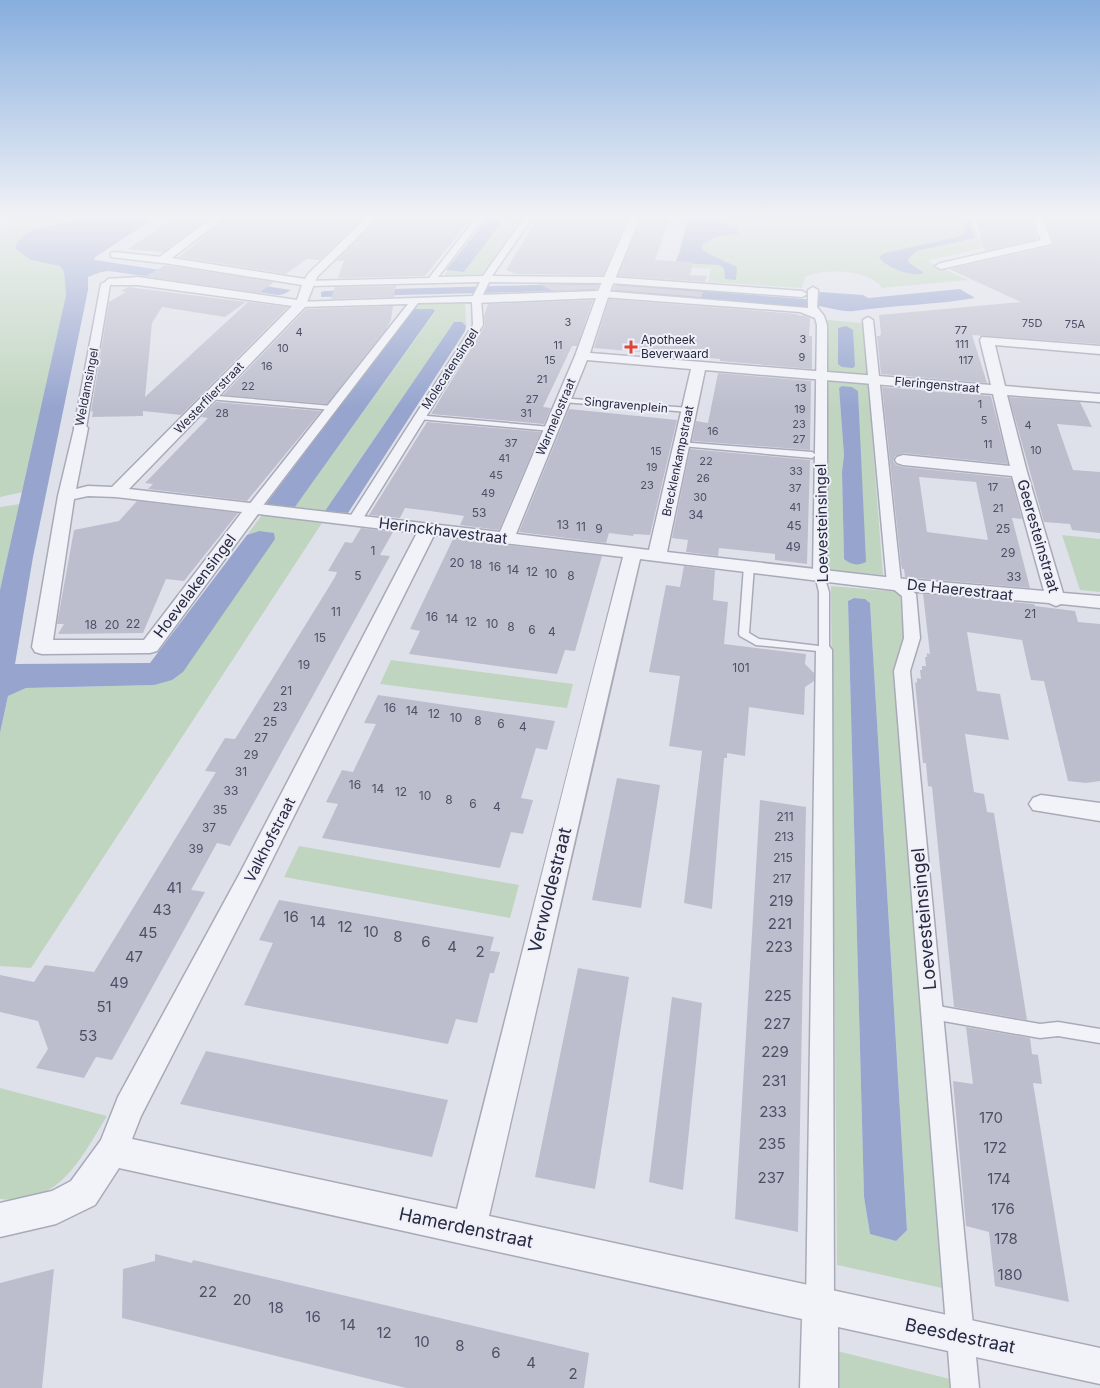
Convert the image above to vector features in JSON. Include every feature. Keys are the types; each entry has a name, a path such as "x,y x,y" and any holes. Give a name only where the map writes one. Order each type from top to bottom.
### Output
{"street":[{"path":"288,280 309,283 431,281 481,289 603,294 802,294"},
{"path":"301,304 310,280"},
{"path":"481,289 487,280"},
{"path":"112,281 138,281 301,304 416,300 481,289 610,280 802,309 819,316"},
{"name":"Warmelostraat","path":"506,538 582,356 603,294 610,280"},
{"name":"Weldamsingel","path":"66,496 106,284 112,281"},
{"name":"Molecatensingel","path":"355,520 478,325 481,289"},
{"path":"812,299 819,316"},
{"path":"253,509 416,300"},
{"name":"Westerflierstraat","path":"116,492 301,304"},
{"name":"Loevesteinsingel","path":"819,316 822,325 821,375 816,455 820,575"},
{"path":"868,320 894,584"},
{"name":"Fleringenstraat","path":"1000,391 987,340 1100,350"},
{"name":"Fleringenstraat","path":"582,356 1100,398"},
{"name":"Brecklenkampstraat","path":"645,554 682,444 699,366"},
{"name":"Geeresteinstraat","path":"1000,391 1019,472 1056,600"},
{"path":"881,458 903,460"},
{"name":"Geeresteinstraat","path":"903,460 1019,472"},
{"name":"Herinckhavestraat","path":"66,496 88,491 116,492 820,575"},
{"name":"Hoevelakensingel","path":"66,496 42,647 150,646 253,509"},
{"name":"Valkhofstraat","path":"0,1220 56,1207 83,1193 112,1151 129,1108 257,865 428,529"},
{"name":"Verwoldestraat","path":"469,1228 572,796 645,554"},
{"name":"De Haerestraat","path":"820,575 1056,600 1100,602"},
{"name":"Loevesteinsingel","path":"894,584 909,594 912,638 902,671 965,1388"},
{"name":"Loevesteinsingel","path":"820,1306 824,650"},
{"path":"1042,804 1100,812"},
{"name":"Hamerdenstraat","path":"112,1151 820,1306"},
{"path":"820,1306 820,1388"},
{"name":"Beesdestraat","path":"820,1306 1100,1366"}],"lane":[{"path":"209,397 332,408"},
{"name":"Singravenplein","path":"563,400 689,410"},
{"path":"419,417 551,429"},
{"path":"682,444 816,455"},
{"path":"749,566 744,634 756,642 824,650"},
{"name":"Loevesteinsingel","path":"820,575 824,592 824,650"},
{"path":"932,1012 1040,1032 1058,1029 1100,1036"}],"green space":[{"path":"0,280 65,280 66,295 23,492 0,497"},
{"path":"709,280 804,280 802,288 708,282"},
{"path":"872,280 968,280 882,288"},
{"path":"465,300 466,326 462,322 454,322 325,511 295,507 435,312 433,309 414,309 420,301"},
{"path":"827,320 863,323 867,375 827,372"},
{"path":"827,380 868,384 883,575 827,569","holes":["842,386 852,387 858,391 861,472 844,559 842,472 844,455 839,388"]},
{"path":"20,504 0,590 0,507"},
{"path":"262,515 322,523 31,968 0,966 0,733 8,696 26,688 154,685 259,531 247,535"},
{"path":"1062,535 1100,539 1100,592 1080,590"},
{"path":"831,586 900,592 904,646 894,670 942,1288 837,1265","holes":["854,598 865,599 870,603 907,1229 896,1241 870,1234 864,1197 848,601"]},
{"path":"391,660 573,684 567,708 380,684"},
{"path":"299,846 519,885 510,918 284,877"},
{"path":"0,1088 107,1116 78,1163 53,1187 38,1195 21,1199 0,1199"},
{"path":"837,1351 950,1379 950,1388 831,1388"}],"water":[{"path":"65,280 88,280 88,290 33,557 15,664 150,663 247,535 259,531 274,533 275,539 183,672 172,680 154,685 26,688 8,696 0,733 0,590 66,295"},
{"path":"171,280 224,280 291,290 278,295"},
{"path":"599,283 595,290 321,297 321,292 325,291"},
{"path":"616,284 718,292 718,290 728,291 728,293 816,300 817,293 820,292 863,295 868,298 960,289 975,298 848,311 816,306 805,307 613,292"},
{"path":"414,309 433,309 435,311 295,507 266,504"},
{"path":"454,322 462,322 466,326 465,331 348,513 325,511"},
{"path":"846,326 853,330 855,366 853,368 842,367 838,364 838,328"},
{"path":"842,386 852,387 858,391 866,562 860,564 852,564 844,559 842,472 844,455 839,388"},
{"path":"854,598 865,599 870,603 907,1230 896,1241 870,1234 864,1197 848,601"}],"building":[{"path":"171,280 260,280 274,282 259,293"},
{"path":"673,280 706,280 705,282"},
{"path":"973,280 1100,280 1100,344 972,335 987,383 881,374 877,336 881,334 879,315 1021,302"},
{"path":"539,284 599,285 597,289 553,291"},
{"path":"615,285 703,292 701,297 613,290"},
{"path":"396,286 394,297 331,299 335,287"},
{"path":"128,287 246,302 225,317 162,307 152,323 145,397 248,302 288,307 181,415 143,411 143,416 92,417 93,411 91,412 109,302 126,292 121,291"},
{"path":"609,299 805,316 810,318 809,336 812,336 812,369 594,348"},
{"path":"593,300 577,346 572,346 543,407 551,408 544,424 431,414 485,326 484,316 488,304"},
{"path":"393,306 391,320 386,329 327,404 223,395 306,309"},
{"path":"718,373 811,381 810,450 692,441 696,421 708,423"},
{"path":"882,387 991,396 1008,464 903,453 895,456 893,461 896,465 903,467 1011,478 1022,519 1012,518 1030,588 905,577 901,564","holes":["919,477 976,482 988,540 927,532"]},
{"path":"1009,397 1080,402 1092,427 1057,424 1073,470 1100,472 1100,533 1072,530 1070,524 1044,522"},
{"path":"216,402 321,411 247,501 148,489 153,484 145,483 208,418 201,417"},
{"path":"569,409 677,420 650,535 634,534 633,536 609,533 606,543 519,532"},
{"path":"427,422 541,432 499,530 460,525 464,516 405,508 400,518 369,515"},
{"path":"690,449 810,460 807,564 775,560 775,554 719,548 718,556 686,552 688,540 672,538"},
{"path":"137,501 238,513 184,581 166,579 143,633 58,634 64,624 57,624 74,530 119,521"},
{"path":"361,528 393,532 380,555 390,556 230,846 217,843 191,890 205,892 112,1060 96,1057 84,1078 36,1068 48,1049 38,1021 0,1012 0,975 34,982 45,965 94,972 216,772 205,771 225,738 235,739 335,577 337,572 328,571 345,542 352,543"},
{"path":"453,539 602,556 575,651 565,650 557,674 409,654 420,631 410,629"},
{"path":"684,566 715,570 713,600 728,602 724,644 806,654 805,664 814,673 814,681 805,687 804,715 749,707 745,756 727,753 727,758 724,758 712,909 684,903 702,751 669,746 680,676 649,672 666,585 680,587"},
{"path":"923,594 1034,604 1035,606 1075,611 1078,622 1100,624 1100,781 1086,783 1068,781 1044,681 1031,680 1022,640 967,632 977,691 1000,694 1009,740 965,734 974,792 984,794 987,812 994,813 1027,1020 954,1007 932,787 928,786 926,763 923,763 915,682 917,683 917,678 921,679 920,670 922,670 922,666 926,666 925,657 927,657 927,653 930,654"},
{"path":"378,695 555,721 547,750 536,748 521,798 533,800 523,834 511,832 500,868 322,838 338,804 326,802 342,770 353,772 376,724 364,723"},
{"path":"617,778 660,785 641,908 592,900"},
{"path":"760,800 806,807 798,1232 735,1219"},
{"path":"279,900 494,937 490,951 500,952 494,973 490,973 477,1023 456,1019 448,1044 244,1005 273,943 259,940"},
{"path":"578,968 629,977 595,1189 535,1177"},
{"path":"672,997 702,1003 683,1190 649,1182"},
{"path":"966,1027 1030,1038 1032,1054 1038,1055 1042,1084 1033,1083 1069,1302 995,1286 989,1232 966,1226 953,1081 973,1084"},
{"path":"206,1051 448,1100 432,1157 180,1104"},
{"path":"155,1254 192,1263 193,1260 589,1353 584,1388 406,1388 122,1318 123,1269 155,1261"},
{"path":"54,1269 42,1388 0,1388 0,1283"}],"place":[{"name":"Apotheek Beverwaard","path":"631,347"}]}
